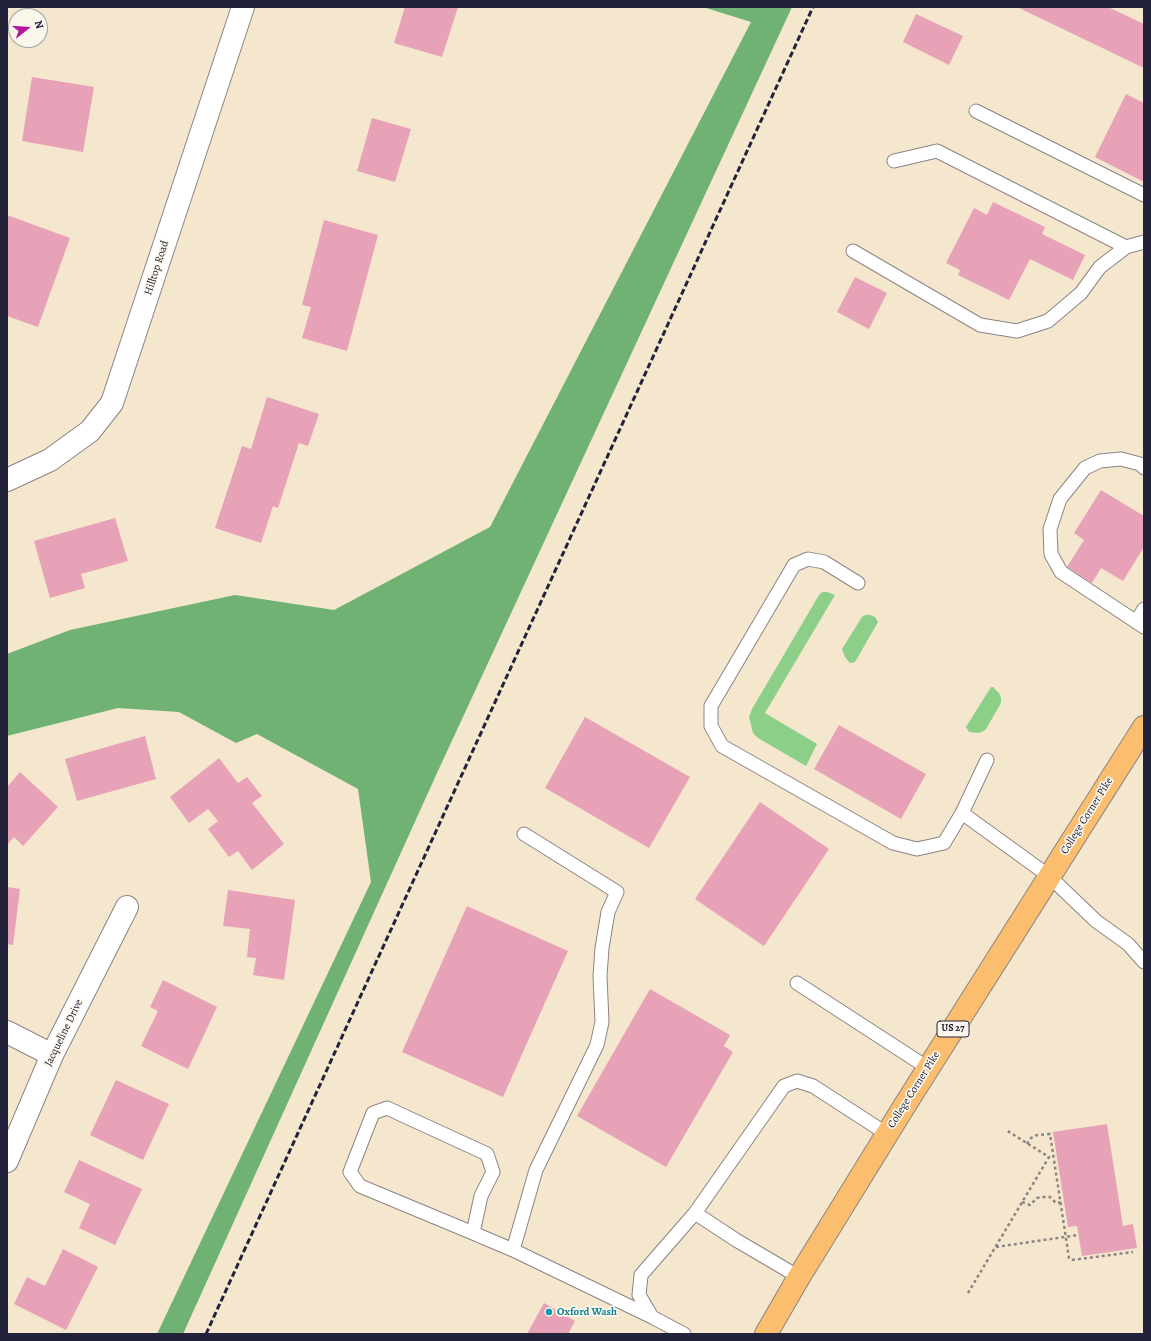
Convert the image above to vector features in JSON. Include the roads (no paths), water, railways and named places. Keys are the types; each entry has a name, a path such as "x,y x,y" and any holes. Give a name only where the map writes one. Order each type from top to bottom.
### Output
{"highway":[{"name":"College Corner Pike","path":"766,1334 799,1277 928,1068 1144,726"}],"street":[{"name":"Hilltop Road","path":"7,480 50,460 85,435 90,431 112,403 243,7"},
{"name":"Jacqueline Drive","path":"7,1161 52,1055 127,907"},
{"path":"7,1032 52,1055"}],"lane":[{"path":"976,111 1144,195"},
{"path":"894,161 937,151 1126,246"},
{"path":"853,251 980,325 1017,331 1048,320 1081,293 1100,268 1126,246 1144,242"},
{"path":"1144,468 1140,464 1121,459 1100,461 1085,468 1060,500 1050,529 1051,554 1061,572 1140,624 1144,609"},
{"path":"858,584 824,562 808,559 794,565 711,706 711,726 722,746 893,843 917,849 944,843 962,813 987,760"},
{"path":"962,813 1050,876 1096,921 1128,944 1144,962"},
{"path":"513,1250 536,1170 597,1045 602,1022 600,976 602,948 608,912 617,892 524,834"},
{"path":"797,983 928,1068"},
{"path":"652,1317 639,1295 641,1275 695,1213 784,1086 797,1081 813,1086 887,1134"},
{"path":"473,1233 481,1196 493,1172 487,1154 387,1108 374,1113 350,1172 360,1186 513,1250 652,1317 667,1330 684,1334"},
{"path":"695,1213 736,1240 799,1277"}],"railway":[{"path":"206,1334 813,7"}],"place":[{"name":"Oxford Wash","path":"549,1312"}]}
